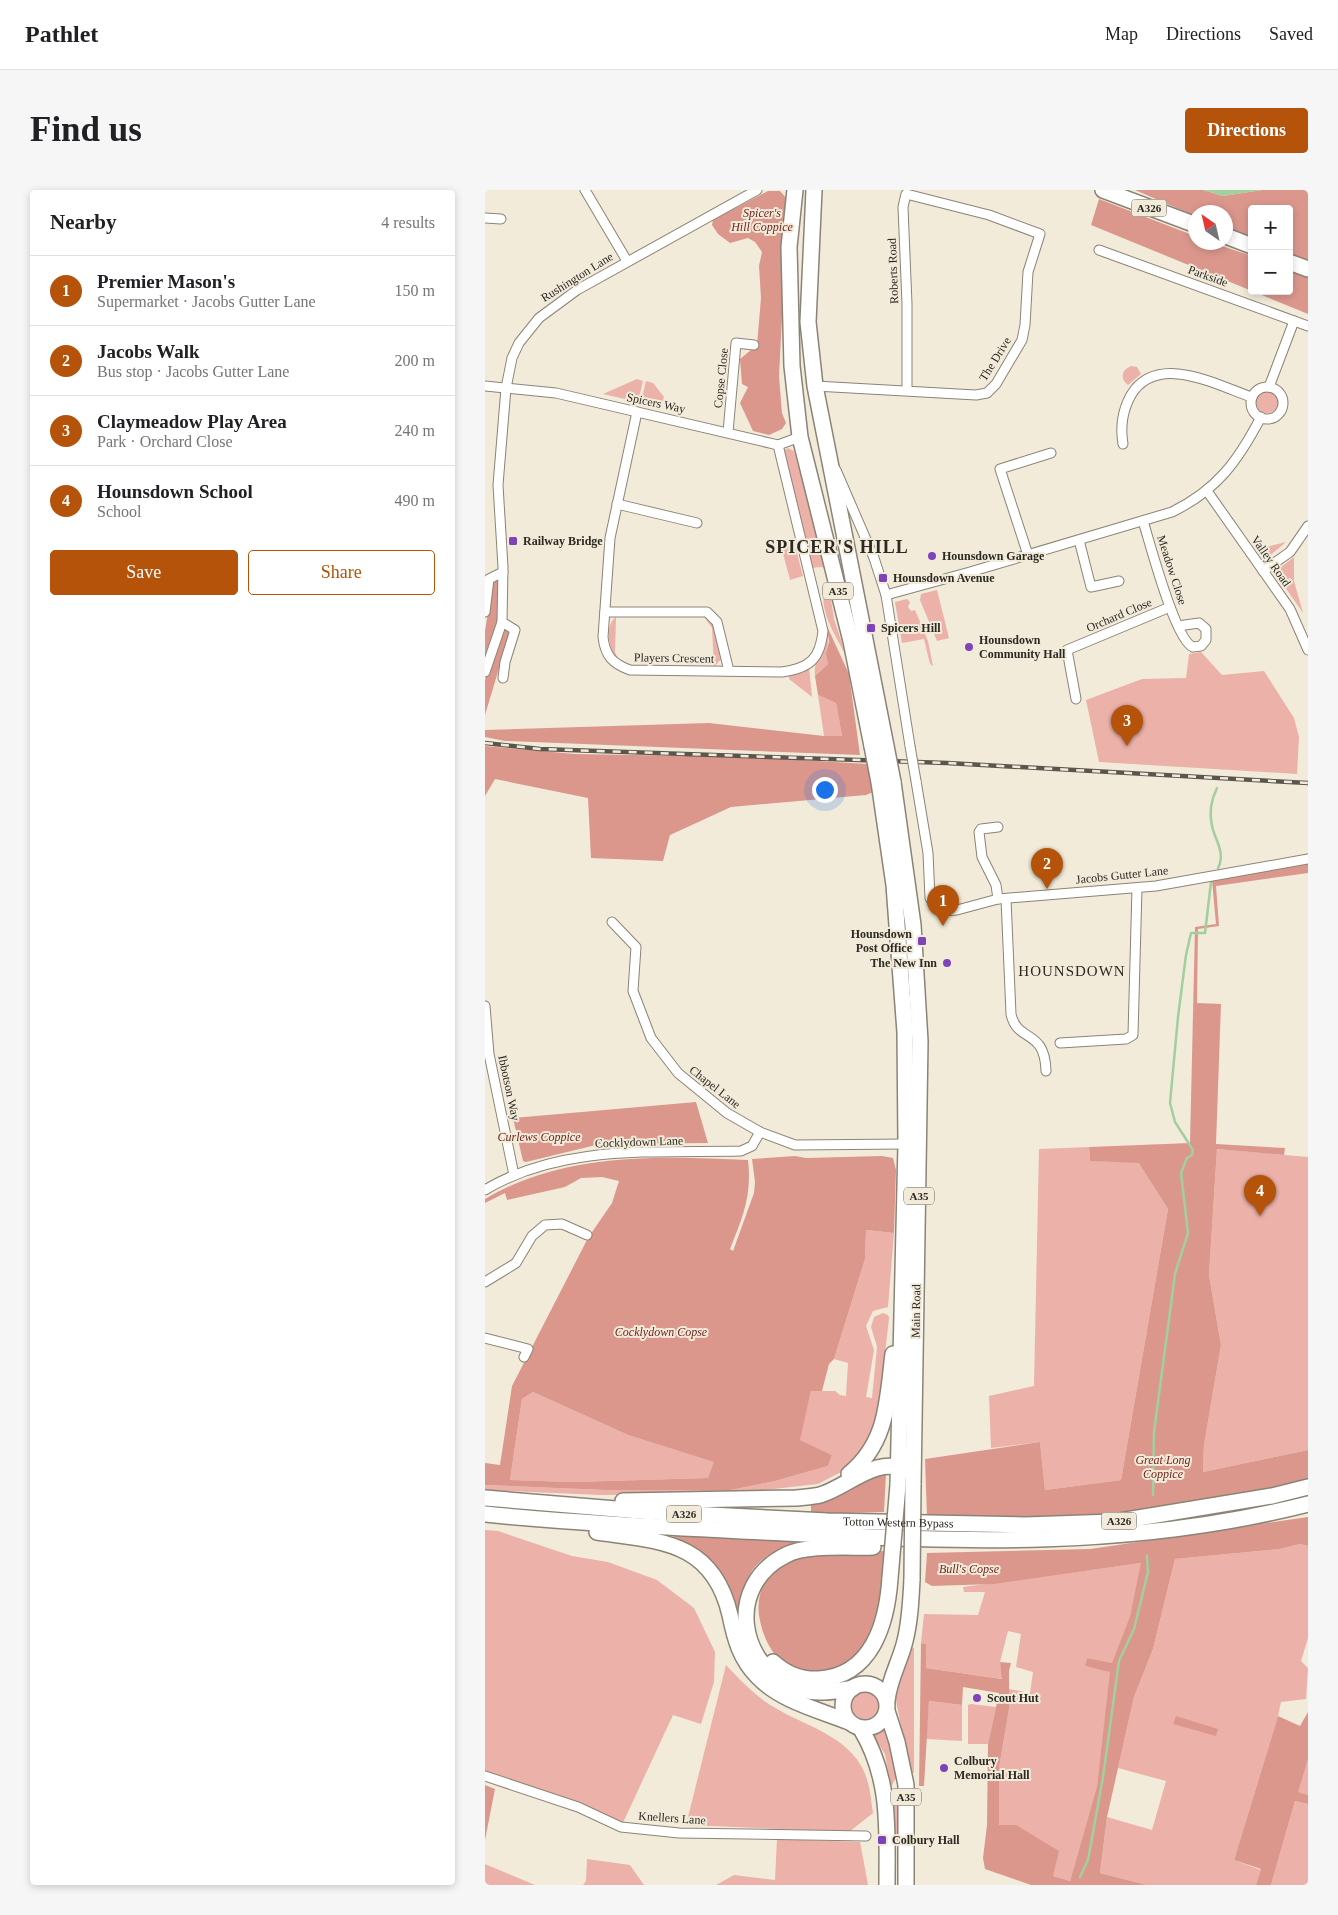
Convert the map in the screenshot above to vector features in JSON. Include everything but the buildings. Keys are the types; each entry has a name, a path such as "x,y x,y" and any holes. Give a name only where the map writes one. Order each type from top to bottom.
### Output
{"main road":[{"name":"A35","path":"795,190 789,257 792,366 799,437 879,746"},
{"name":"A35","path":"814,190 808,322 815,386 886,782 905,918"},
{"name":"A326","path":"1103,190 1188,222"},
{"path":"1233,239 1248,245"},
{"path":"1293,264 1308,270"},
{"name":"Main Road","path":"905,918 906,1144 899,1468 908,1482"},
{"name":"Main Road","path":"855,1687 887,1640 895,1615 908,1482 920,1041 905,918"},
{"path":"819,1495 855,1470 875,1445 885,1417 896,1324 901,1313"},
{"path":"524,1502 767,1500 819,1495 862,1473 874,1469 899,1468"},
{"name":"Totton Western Bypass","path":"485,1498 651,1512 827,1521 1025,1525 1114,1522 1272,1496 1308,1487"},
{"name":"Totton Western Bypass","path":"485,1514 652,1527 883,1539 987,1541 1114,1537 1267,1514 1308,1504"},
{"path":"515,1517 555,1527 660,1541 692,1554 707,1568 715,1580 727,1603 736,1644 742,1657 757,1676 779,1693 855,1726 875,1727 880,1723 887,1706 876,1686 822,1692 801,1690 781,1680 765,1666 751,1646 745,1626 748,1601 755,1587 770,1566 796,1551 987,1541"},
{"path":"755,1587 752,1613 754,1632 768,1658 795,1676 823,1679 853,1668 868,1653 900,1579"},
{"name":"Main Road","path":"887,1706 888,1686 905,1643 911,1611 900,1579"},
{"path":"855,1687 848,1692 843,1704 845,1717 855,1726"},
{"name":"A35","path":"887,1706 897,1742 905,1785 906,1885"},
{"name":"A35","path":"855,1726 874,1750 884,1794 887,1885"}],"street":[{"path":"585,190 627,261"},
{"name":"Rushington Lane","path":"485,672 502,622 503,572 498,485 506,388 513,354 539,318 577,290 757,190"},
{"name":"Roberts Road","path":"907,390 907,304 903,207 906,194 948,204"},
{"name":"The Drive","path":"815,386 976,395 987,393 996,384 1025,332 1028,272 1040,234 989,215 948,204"},
{"path":"485,218 501,220"},
{"name":"Parkside","path":"1099,250 1308,326"},
{"path":"1269,387 1294,321"},
{"name":"Copse Close","path":"728,432 736,344 754,345"},
{"path":"1123,444 1121,428 1124,408 1133,392 1148,380 1170,374 1189,375 1251,398"},
{"name":"Spicers Way","path":"485,386 556,394 778,445"},
{"path":"1269,387 1278,392 1283,401 1276,415 1266,418 1253,411 1251,398 1258,389 1269,387"},
{"name":"Players Crescent","path":"637,412 609,538 605,612 604,650 619,666 630,670 783,672 800,669 816,656 821,645 823,630 778,445"},
{"path":"824,442 863,530 886,595 1028,556 1172,512 1207,491 1235,462 1261,417"},
{"path":"778,445 799,437"},
{"path":"1028,556 1000,469 1051,453"},
{"name":"Valley Road","path":"1207,491 1290,609 1308,650"},
{"path":"617,504 697,522"},
{"name":"Meadow Close","path":"1143,521 1170,607 1178,626"},
{"path":"1263,571 1290,552 1308,526"},
{"path":"1079,540 1091,587 1119,580"},
{"path":"485,612 489,579 503,572"},
{"name":"Jacobs Gutter Lane","path":"886,595 928,859 930,898 938,909 957,910 1002,899 1137,888 1308,859"},
{"name":"Orchard Close","path":"1076,698 1067,650 1170,607"},
{"name":"Players Crescent","path":"605,612 707,612 717,622 729,671"},
{"path":"502,622 515,630 505,662 503,678"},
{"path":"998,827 981,829 979,832 983,857 1002,899 1011,1014 1018,1028 1034,1040 1045,1052 1046,1071"},
{"path":"1059,1043 1125,1039 1133,1035 1137,888"},
{"name":"Chapel Lane","path":"612,922 636,947 633,991 646,1029 657,1046 684,1079 727,1113 760,1132 783,1142 807,1146 906,1144"},
{"name":"Ibbotson Way","path":"485,1006 487,1054 514,1175"},
{"name":"Cocklydown Lane","path":"485,1190 514,1175 601,1154 741,1151 752,1146 760,1132"},
{"path":"485,1282 516,1263 532,1236 545,1225 556,1223 568,1225 587,1235"},
{"path":"485,1338 528,1349 524,1357"},
{"name":"Knellers Lane","path":"485,1776 578,1807 621,1827 679,1832 866,1836"}],"shaded area":[{"path":"1203,190 1262,190 1223,196"},
{"path":"1131,366 1137,367 1141,374 1128,385 1125,383 1123,375 1125,370"},
{"path":"637,379 643,381 638,402 603,394"},
{"path":"646,381 653,383 664,397 661,406 641,402"},
{"path":"1267,391 1275,394 1278,402 1275,410 1267,413 1259,410 1256,402 1259,394"},
{"path":"788,448 794,451 803,476 827,567 811,569 783,451"},
{"path":"794,542 803,576 790,580 781,546"},
{"path":"1286,542 1267,558 1263,557 1258,549"},
{"path":"1294,557 1294,581 1303,613 1276,574 1276,571"},
{"path":"826,585 830,593 834,619 847,658 833,632 826,613 824,594"},
{"path":"937,590 949,638 937,641 920,600 921,594"},
{"path":"907,599 910,602 908,607 911,611 915,610 928,641 933,666 930,664 924,639 902,643 895,602"},
{"path":"703,615 715,623 722,658 714,667 712,628"},
{"path":"616,617 615,652 618,660 612,651 609,639 610,627"},
{"path":"827,631 828,664 815,676 817,659"},
{"path":"1201,652 1222,675 1264,671 1294,718 1299,737 1297,774 1099,762 1086,700 1142,679 1186,678 1189,654"},
{"path":"809,667 812,697 789,679 789,675"},
{"path":"818,695 836,703 842,736 824,736"},
{"path":"1089,1147 1090,1161 1139,1162 1168,1209 1121,1480 1045,1490 1040,1442 991,1448 989,1396 1034,1386 1039,1149"},
{"path":"1217,1149 1308,1157 1308,1450 1203,1472 1204,1445 1221,1345 1209,1275"},
{"path":"866,1230 894,1233 888,1307 873,1311 866,1326 874,1350 866,1397 872,1398 877,1347 871,1327 874,1317 883,1313 888,1315 889,1318 877,1423 868,1443 845,1470 818,1484 730,1494 600,1495 485,1490 485,1485 605,1490 731,1490 775,1481 828,1466 832,1455 799,1440 811,1391 835,1391 840,1395 846,1396 848,1363 834,1359 865,1259"},
{"path":"533,1392 628,1435 715,1462 708,1478 573,1482 510,1480 522,1399"},
{"path":"485,1530 498,1531 572,1556 608,1562 657,1580 694,1608 715,1652 714,1682 701,1724 673,1715 621,1827 485,1776"},
{"path":"1300,1544 1308,1546 1308,1638 1301,1661 1308,1668 1306,1699 1281,1702 1234,1860 1261,1870 1256,1885 1147,1885 1100,1873 1107,1817 1152,1830 1166,1781 1118,1768 1134,1697 1153,1649 1175,1559 1280,1549"},
{"path":"1142,1563 1130,1616 1112,1664 1087,1658 1085,1666 1111,1671 1097,1786 1070,1881 1053,1876 999,1825 999,1768 1009,1709 1009,1689 1030,1693 1033,1672 1016,1667 1021,1634 1008,1631 1000,1662 1003,1679 926,1668 926,1644 921,1643 924,1614 978,1615 985,1592 964,1592 963,1587"},
{"path":"908,1646 914,1648 914,1773 910,1774 895,1695"},
{"path":"726,1665 764,1701 832,1737 854,1756 862,1768 868,1783 873,1813 849,1832 686,1825"},
{"path":"865,1691 875,1695 879,1705 875,1715 865,1719 855,1715 851,1705 855,1695"},
{"path":"929,1701 962,1705 962,1741 926,1739"},
{"path":"968,1705 996,1707 988,1744 968,1744"},
{"path":"886,1725 897,1776 891,1787 885,1754 872,1734"},
{"path":"1308,1759 1308,1795 1297,1792"},
{"path":"901,1784 899,1843 892,1834 891,1798"},
{"path":"1295,1801 1308,1804 1308,1885 1271,1885"},
{"path":"777,1839 860,1842 868,1885 716,1885 734,1875 775,1880"},
{"path":"587,1859 630,1865 644,1885 583,1885 586,1881"},
{"path":"485,1864 535,1885 485,1885"}],"green space":[{"path":"1135,190 1203,190 1223,196 1262,190 1308,190 1308,263 1293,257 1293,205 1248,205 1248,238 1233,232 1233,205 1188,205 1188,213"},
{"name":"Spicer's Hill Coppice","path":"768,191 780,191 788,200 779,376 782,413 786,423 782,429 769,435 753,431 740,403 748,387 742,384 740,359 757,345 761,298 759,266 762,252 755,242 748,238 730,243 718,234 712,225 713,220"},
{"path":"1099,199 1188,233 1188,250 1233,250 1248,255 1248,289 1091,225"},
{"path":"1293,271 1308,277 1308,314 1262,295 1293,295"},
{"path":"498,578 501,580 498,620 485,660 485,631 493,581"},
{"path":"826,624 849,674 860,755 505,741 485,737 485,730 709,723 824,736 842,736 836,703 818,695 815,676 828,664 826,654 829,641"},
{"path":"504,629 508,629 509,635 485,715 485,680"},
{"path":"485,746 575,754 749,757 868,764 873,792 866,795 731,807 670,835 663,861 591,858 588,798 495,779 485,796"},
{"name":"Great Long Coppice","path":"1308,863 1308,873 1216,886 1219,926 1198,929 1197,1003 1221,1004 1216,1144 1285,1148 1284,1155 1217,1149 1209,1275 1221,1345 1204,1445 1203,1472 1308,1450 1308,1480 1214,1500 1119,1513 1023,1519 927,1517 925,1459 1040,1442 1045,1490 1121,1480 1168,1209 1139,1163 1090,1161 1089,1147 1190,1143 1195,927 1216,924 1212,880"},
{"name":"Curlews Coppice","path":"696,1102 708,1143 600,1144 526,1162 523,1161 513,1118"},
{"name":"Cocklydown Copse","path":"795,1156 806,1158 882,1156 893,1158 896,1170 894,1233 866,1230 865,1259 834,1359 829,1364 822,1391 811,1391 800,1440 832,1455 828,1466 775,1481 731,1490 605,1490 485,1485 485,1463 500,1465 512,1386 588,1238 612,1203 619,1181 602,1177 581,1178 565,1187 507,1200 505,1193 485,1203 485,1199 515,1184 547,1173 613,1160 681,1158 748,1160 749,1184 745,1206 730,1249 733,1251 754,1193 755,1182 752,1159","holes":["533,1392 628,1435 714,1462 708,1478 573,1482 510,1480 522,1399"]},
{"path":"886,1474 884,1512 811,1514 811,1502 872,1476"},
{"name":"Bull's Copse","path":"1308,1517 1308,1546 1300,1544 1280,1549 1175,1559 1153,1649 1134,1697 1107,1817 1100,1873 1147,1885 1031,1885 985,1869 983,1858 987,1825 988,1744 999,1693 963,1687 962,1705 929,1701 924,1786 919,1786 921,1643 926,1644 926,1668 1002,1679 1000,1662 1011,1663 1009,1671 1009,1709 999,1768 999,1825 1016,1825 1059,1851 1053,1876 1070,1881 1097,1786 1110,1672 1085,1666 1087,1658 1112,1663 1130,1616 1141,1563 994,1584 932,1586 925,1582 927,1553 1090,1549"},
{"path":"675,1533 793,1538 795,1544 769,1555 753,1570 744,1589 738,1616 725,1587 674,1539"},
{"path":"884,1551 880,1615 867,1643 852,1663 843,1667 814,1672 801,1671 790,1667 781,1660 767,1641 762,1629 758,1607 764,1584 773,1572 794,1557 833,1552"},
{"path":"1308,1712 1308,1759 1298,1792 1308,1795 1308,1804 1295,1801 1271,1885 1256,1885 1261,1869 1234,1860 1278,1716 1300,1726"},
{"path":"1176,1716 1218,1729 1216,1736 1173,1724"},
{"path":"485,1785 495,1789 485,1840"}],"waterway":[{"path":"1217,788 1213,797 1211,816 1221,857 1218,868"},
{"path":"1153,1495 1154,1432 1175,1274 1188,1233 1181,1173 1187,1158 1192,1155 1193,1150 1175,1122 1170,1103 1178,1017 1186,955 1191,933 1205,933 1211,882"},
{"path":"1080,1877 1088,1860 1103,1777 1119,1661 1134,1629 1148,1572 1147,1556"}],"railway":[{"path":"485,743 540,749 947,763 1308,783"}],"place":[{"name":"Railway Bridge","path":"513,541"},
{"name":"Hounsdown Garage","path":"932,556"},
{"name":"Hounsdown Avenue","path":"883,578"},
{"name":"Spicers Hill","path":"871,628"},
{"name":"Hounsdown Community Hall","path":"969,647"},
{"name":"Claymeadow Play Area","path":"1127,746"},
{"name":"Jacobs Walk","path":"1047,889"},
{"name":"Premier Mason's","path":"943,926"},
{"name":"Hounsdown Post Office","path":"922,941"},
{"name":"The New Inn","path":"947,963"},
{"name":"Hounsdown School","path":"1260,1216"},
{"name":"Scout Hut","path":"977,1698"},
{"name":"Colbury Memorial Hall","path":"944,1768"},
{"name":"Colbury Hall","path":"882,1840"}],"district":[{"name":"SPICER'S HILL","path":"837,547"},
{"name":"HOUNSDOWN","path":"1072,971"}]}
